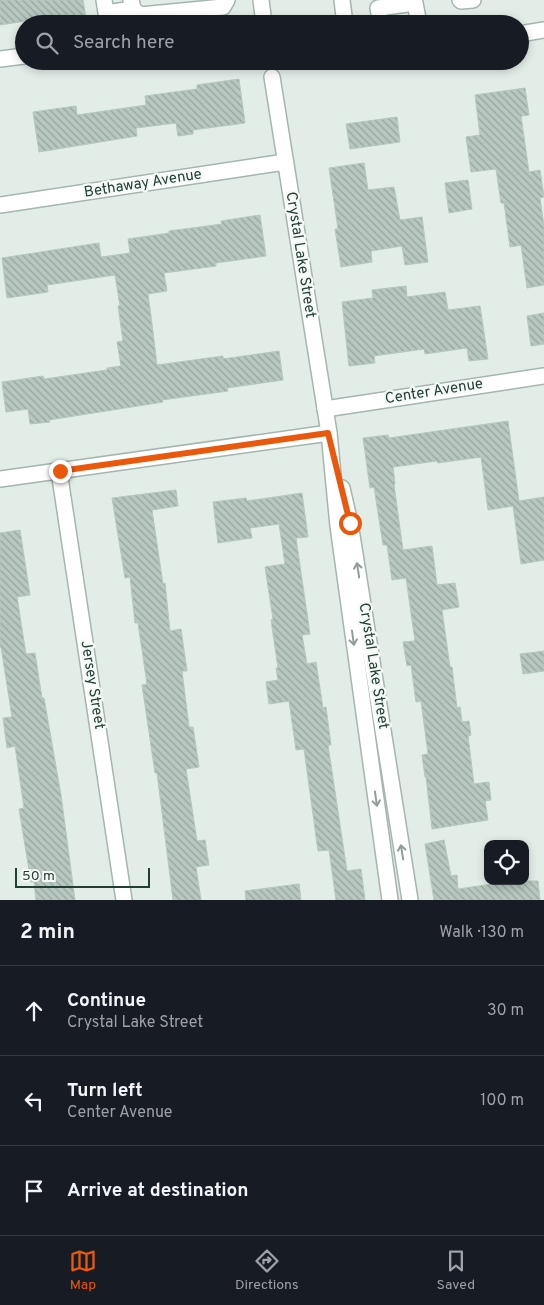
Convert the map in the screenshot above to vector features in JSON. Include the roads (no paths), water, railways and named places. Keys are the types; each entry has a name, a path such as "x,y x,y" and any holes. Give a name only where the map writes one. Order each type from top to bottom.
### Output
{"street":[{"path":"105,6 132,5 140,15 222,6 227,0"},
{"path":"260,15 261,0"},
{"path":"342,0 344,15"},
{"path":"460,0 473,0"},
{"path":"379,15 378,8 416,2 418,15"},
{"path":"529,32 544,30"},
{"path":"0,59 15,57"},
{"name":"Crystal Lake Street","path":"272,77 325,409 338,526 390,900"},
{"name":"Bethaway Avenue","path":"0,205 285,162"},
{"name":"Center Avenue","path":"325,409 544,376"},
{"path":"0,479 328,433"},
{"name":"Crystal Lake Street","path":"328,433 350,523 410,900"},
{"name":"Jersey Street","path":"60,471 124,900"}]}
